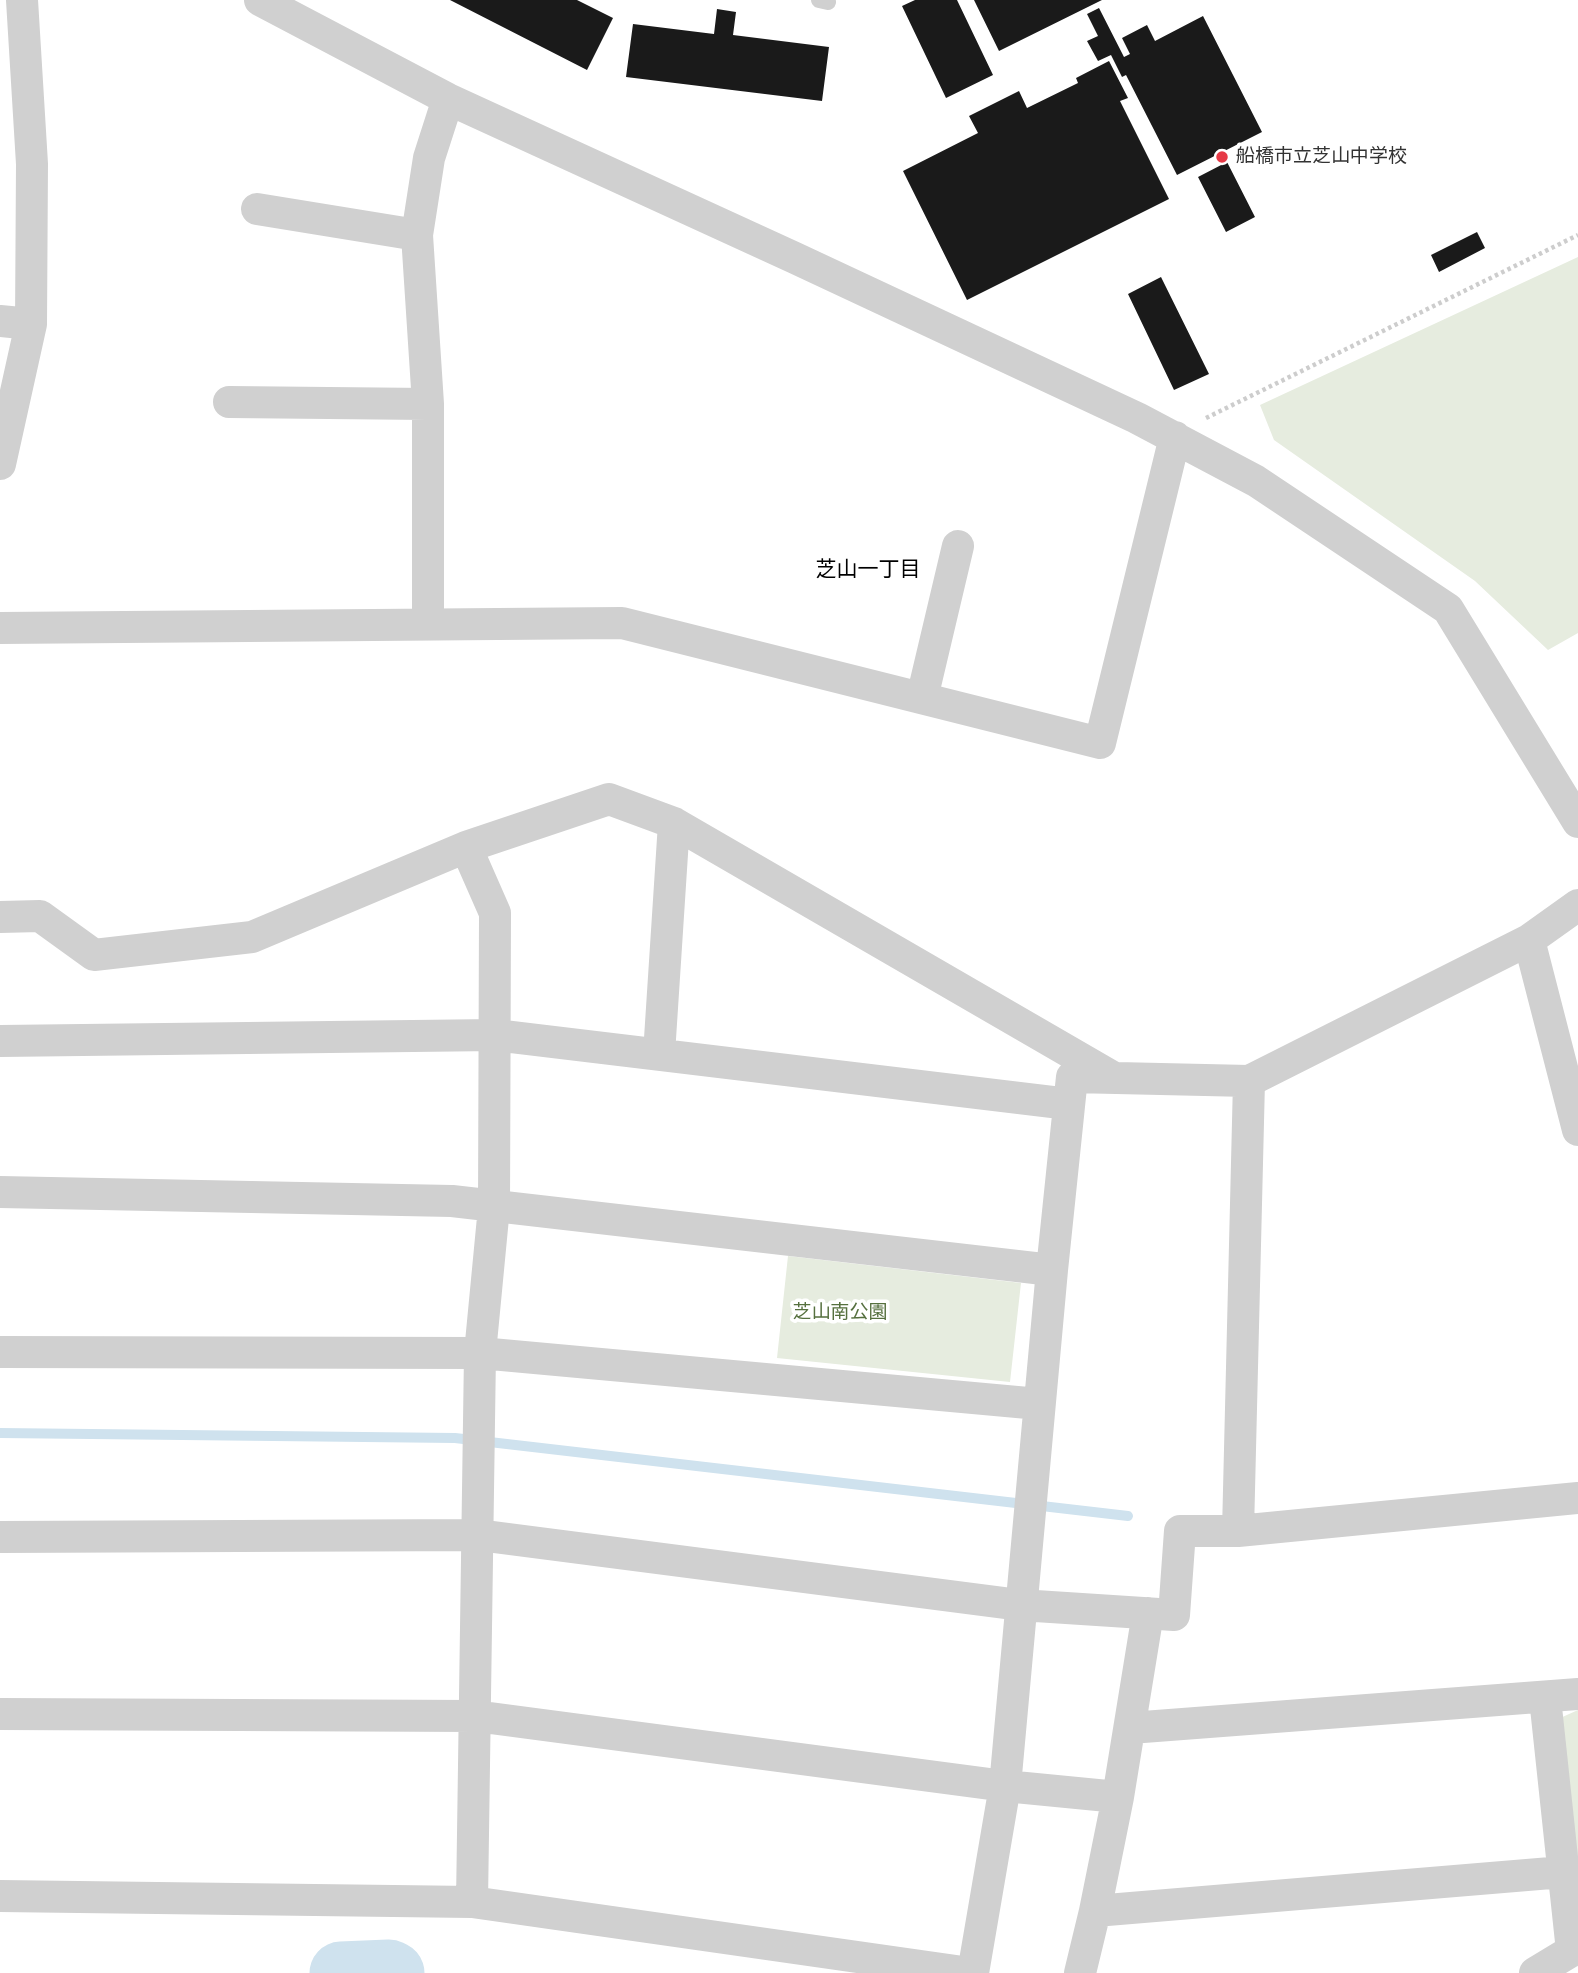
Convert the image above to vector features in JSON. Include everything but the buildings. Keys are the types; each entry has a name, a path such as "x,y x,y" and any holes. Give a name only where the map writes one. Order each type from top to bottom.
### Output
{"street":[{"path":"0,464 31,324 32,163 22,0"},
{"path":"260,0 448,99 795,258 1175,437 1256,481 1448,609 1578,822"},
{"path":"428,624 428,404 417,235 429,158 448,99"},
{"path":"257,209 417,235"},
{"path":"0,321 31,324"},
{"path":"229,402 428,404"},
{"path":"0,628 621,623 1100,743 1175,437"},
{"path":"922,698 958,546"},
{"path":"0,917 40,916 94,955 251,937 466,847 609,799 674,823 1115,1078"},
{"path":"659,1054 674,823"},
{"path":"466,847 495,913 494,1207 480,1353 472,1902"},
{"path":"0,1896 472,1902 972,1973 1004,1786 1072,1077 1249,1081 1529,940 1578,905"},
{"path":"1529,940 1578,1130"},
{"path":"0,1041 495,1035 1069,1104"},
{"path":"1238,1531 1249,1081"},
{"path":"0,1192 452,1201 1052,1270"},
{"path":"0,1352 480,1353 1039,1405"},
{"path":"0,1537 478,1535 1020,1605 1174,1615 1180,1531 1238,1531 1578,1498"},
{"path":"1080,1973 1096,1911 1118,1797 1148,1613"},
{"path":"1130,1728 1578,1695"},
{"path":"1535,1973 1575,1949 1563,1872 1545,1698"},
{"path":"0,1714 475,1716 1004,1786 1118,1797"},
{"path":"1096,1911 1563,1872"}],"path":[{"path":"1175,437 1212,414 1578,235"}],"green space":[{"path":"1578,257 1578,633 1548,650 1475,581 1274,440 1260,405"},
{"name":"芝山南公園","path":"788,1256 1021,1283 1010,1382 777,1358"},
{"path":"1578,1710 1578,1915 1558,1719"}],"waterway":[{"path":"0,1433 455,1438 1128,1516"},
{"path":"341,1973 393,1973"}],"place":[{"name":"船橋市立芝山中学校","path":"1222,157"}],"district":[{"name":"芝山一丁目","path":"868,570"}]}
